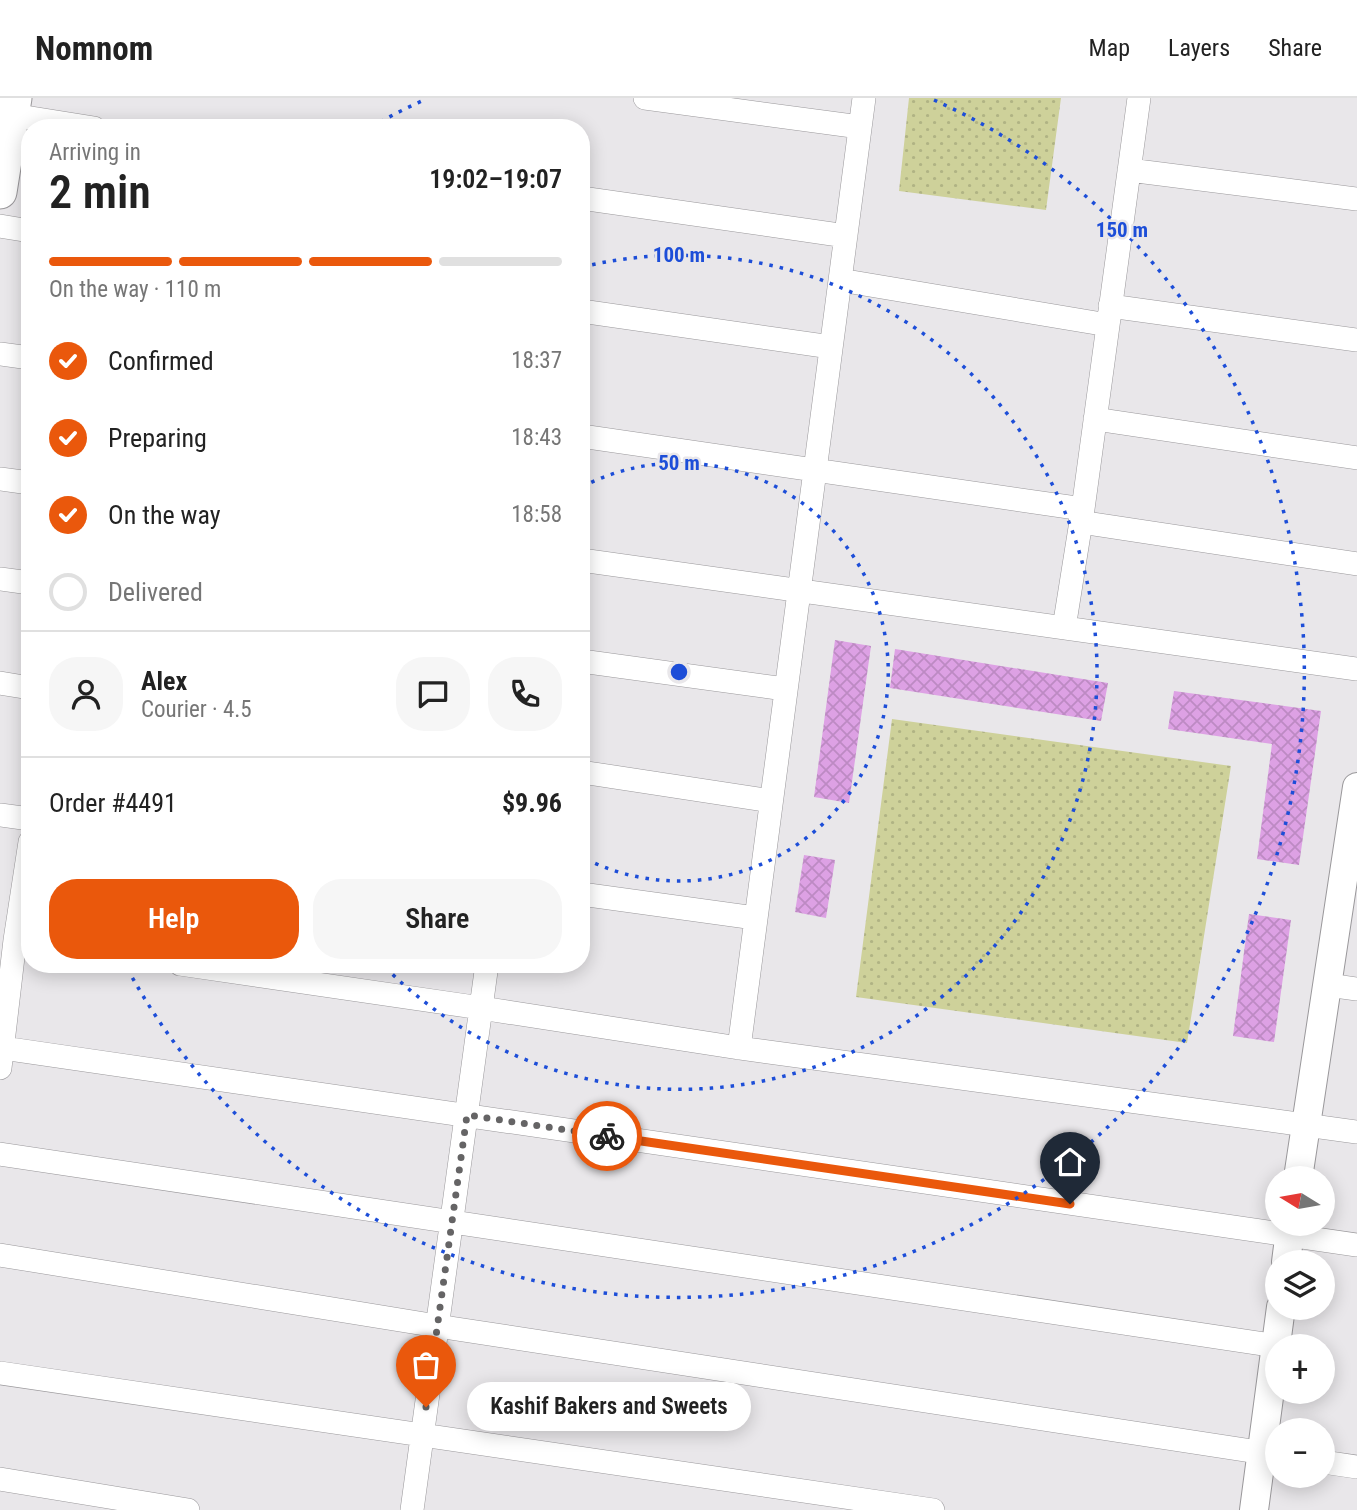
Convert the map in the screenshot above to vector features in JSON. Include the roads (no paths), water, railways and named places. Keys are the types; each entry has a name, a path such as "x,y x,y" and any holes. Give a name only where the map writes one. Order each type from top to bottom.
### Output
{"main road":[{"path":"0,192 9,109"}],"street":[{"path":"645,98 860,127"},
{"path":"739,1048 864,98"},
{"path":"1064,628 1139,98"},
{"path":"9,109 54,119"},
{"path":"1129,170 1357,199"},
{"path":"590,199 846,236"},
{"path":"0,226 21,230"},
{"path":"839,280 1109,315 1357,340"},
{"path":"590,312 831,347"},
{"path":"0,354 21,357"},
{"path":"1095,419 1357,458"},
{"path":"590,437 814,469 1357,564"},
{"path":"0,479 21,482"},
{"path":"590,561 1357,669"},
{"path":"0,579 21,582"},
{"path":"590,662 785,689"},
{"path":"0,683 21,686"},
{"path":"590,773 771,801"},
{"path":"1300,1166 1328,985 1350,883 1357,787"},
{"path":"0,815 21,818"},
{"path":"590,895 755,918"},
{"path":"21,947 1,1058 467,1115 1289,1240 1357,1245"},
{"path":"242,973 739,1048 1357,1132"},
{"path":"412,1510 486,973"},
{"path":"1328,985 1357,989"},
{"path":"0,1154 1265,1344"},
{"path":"0,1255 438,1326 1265,1453"},
{"path":"0,1373 933,1510"},
{"path":"1335,1464 1357,1467"},
{"path":"1254,1510 1265,1472"},
{"path":"0,1479 188,1510"}],"place":[{"name":"Kashif Bakers and Sweets","path":"426,1407"}]}
